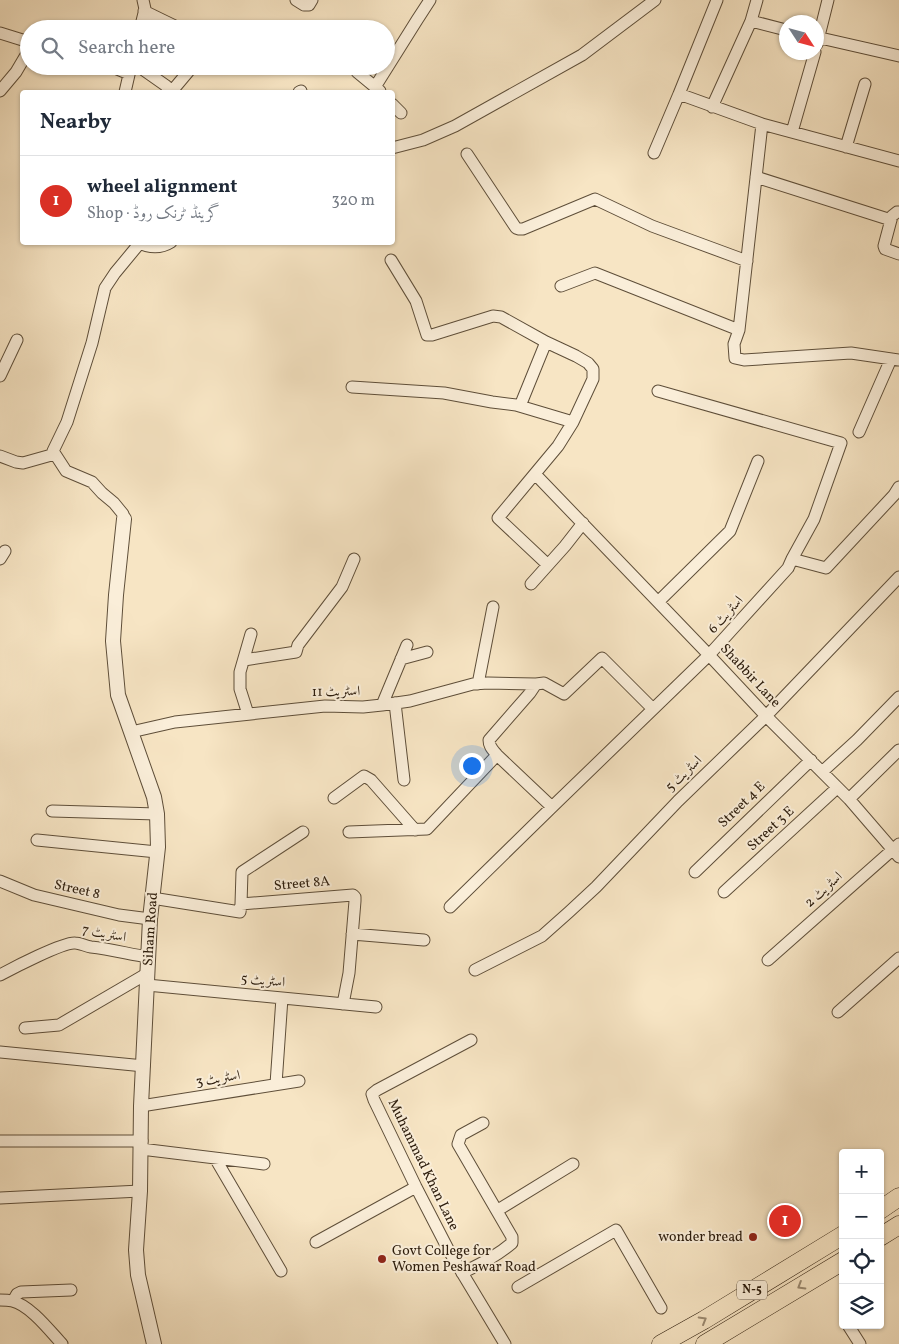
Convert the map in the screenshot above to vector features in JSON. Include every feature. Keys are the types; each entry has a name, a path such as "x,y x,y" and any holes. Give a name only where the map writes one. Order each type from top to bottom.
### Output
{"highway":[{"path":"884,1207 899,1197"},
{"path":"884,1235 899,1226"},
{"name":"N-5","path":"661,1344 839,1237"},
{"name":"N-5","path":"705,1344 839,1263"}],"street":[{"path":"296,0 304,6 308,5 312,0"},
{"path":"395,59 416,20 430,0"},
{"path":"395,147 423,140 454,126 582,55 655,0"},
{"path":"654,153 717,0"},
{"path":"712,107 752,21 757,0"},
{"path":"824,15 828,0"},
{"path":"141,20 143,5 167,20"},
{"path":"752,21 779,28"},
{"path":"0,32 20,39"},
{"path":"824,41 899,56"},
{"path":"792,132 812,60"},
{"path":"0,91 20,65"},
{"path":"125,90 129,75"},
{"path":"151,75 171,90"},
{"path":"175,90 186,75"},
{"path":"360,75 378,90 386,75"},
{"path":"846,147 865,84"},
{"path":"679,94 762,124 899,162"},
{"path":"395,107 401,113"},
{"path":"762,124 739,330 734,344 735,358 744,360 851,353 895,360 859,432"},
{"path":"467,154 516,228 523,229 595,199 652,226 747,261"},
{"path":"756,177 895,216 884,246 899,254"},
{"path":"124,519 123,514 114,502 92,482 66,471 53,451 67,422 92,343 105,288 114,272 136,245"},
{"path":"144,245 152,248 165,245"},
{"path":"391,260 416,301 427,335 494,316 501,317 576,356 588,363 593,369 593,378 573,422 558,446 498,518 548,565"},
{"path":"561,286 595,273 739,330"},
{"path":"0,376 17,340"},
{"path":"520,406 546,342"},
{"path":"352,387 444,393 520,406 573,422"},
{"name":"اسٹریٹ 6","path":"450,908 709,654 788,568 814,519 841,444 658,391"},
{"path":"0,456 23,463 55,454"},
{"path":"658,602 730,531 758,460"},
{"name":"Shabbir Lane","path":"535,474 897,850"},
{"path":"792,559 826,568 894,495 899,487"},
{"name":"Siham Road","path":"124,519 113,642 118,695 154,797 157,814 157,852 148,957 141,1106 140,1191 136,1250 138,1275 154,1344"},
{"path":"531,584 583,523"},
{"path":"244,660 296,652 298,645 342,586 354,559"},
{"name":"اسٹریٹ 5","path":"475,970 542,936 596,887 678,800 766,716 899,577"},
{"path":"478,684 493,607"},
{"path":"248,714 240,689 240,672 251,634"},
{"path":"382,705 407,644"},
{"path":"401,659 427,652"},
{"name":"اسٹریٹ 11","path":"131,732 175,722 248,714 325,706 363,707 382,705 410,701 488,683 535,686 544,683 564,694 602,658 653,709"},
{"path":"535,686 490,740 491,747 498,755 552,807"},
{"path":"822,772 899,697"},
{"path":"395,703 404,780"},
{"path":"849,799 899,750"},
{"path":"349,832 427,829 498,755"},
{"name":"Street 4 E","path":"695,872 811,760"},
{"path":"334,798 364,776 371,780 415,830"},
{"name":"Street 3 E","path":"724,892 837,788"},
{"path":"52,811 157,814"},
{"path":"241,904 242,872 303,832"},
{"path":"37,840 157,852"},
{"name":"اسٹریٹ 2","path":"768,960 897,850"},
{"name":"Street 8","path":"0,881 34,895 119,915 150,919"},
{"name":"Street 8A","path":"152,898 240,912 241,904 352,895 355,897 355,901 349,973 343,1004"},
{"path":"352,934 424,940"},
{"name":"اسٹریٹ 7","path":"0,975 51,950 74,942 89,947 148,957"},
{"path":"838,1012 899,958"},
{"path":"24,1028 59,1025 147,979"},
{"name":"اسٹریٹ 5","path":"147,979 282,998 376,1007"},
{"path":"276,1084 282,998"},
{"name":"Muhammad Khan Lane","path":"471,1040 372,1094 449,1251 505,1344"},
{"path":"0,1052 144,1066"},
{"name":"اسٹریٹ 3","path":"141,1106 299,1081"},
{"path":"462,1272 484,1262 512,1243 512,1237 498,1210 458,1144 461,1135 483,1123"},
{"path":"0,1141 141,1145 215,1158 264,1164"},
{"path":"215,1158 281,1272"},
{"path":"498,1210 574,1164"},
{"path":"316,1242 416,1187"},
{"path":"0,1198 140,1191"},
{"path":"518,1287 616,1230 661,1308"},
{"path":"13,1301 17,1294 21,1292 71,1290"},
{"path":"0,1300 13,1301 33,1313 62,1344"},
{"path":"851,1329 860,1344"}],"place":[{"name":"wheel alignment","path":"785,1221"},
{"name":"wonder bread","path":"753,1237"},
{"name":"Govt College for Women Peshawar Road","path":"382,1259"}]}
